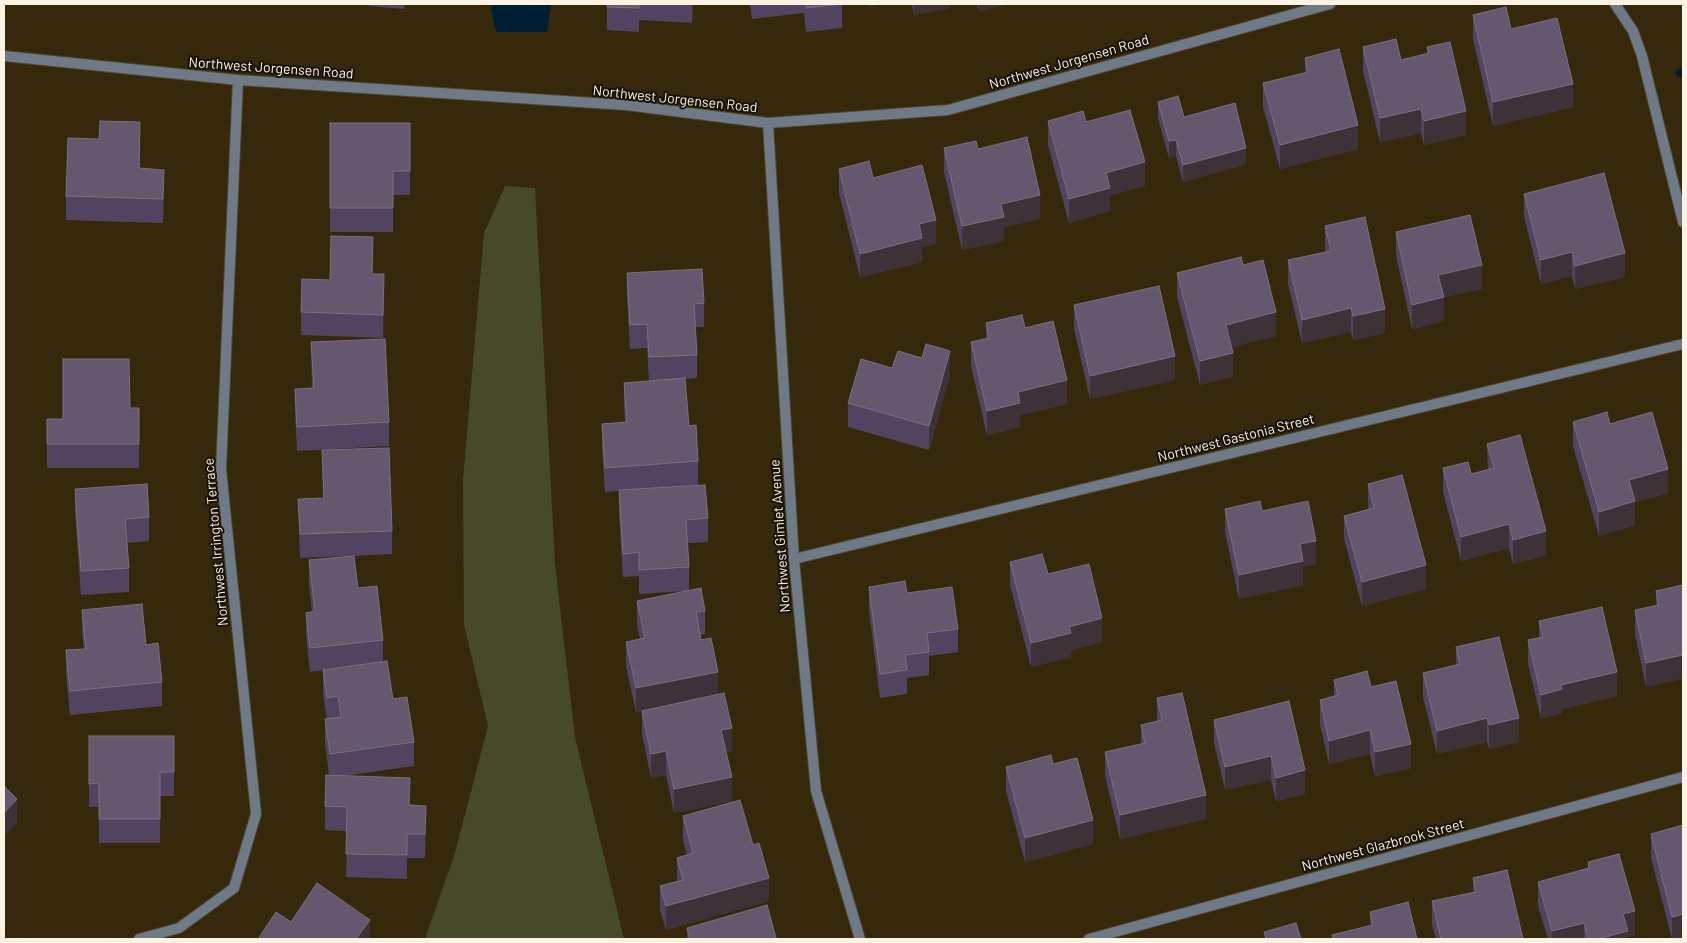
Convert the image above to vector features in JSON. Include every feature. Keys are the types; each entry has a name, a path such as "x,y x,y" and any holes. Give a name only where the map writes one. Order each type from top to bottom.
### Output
{"street":[{"name":"Northwest Jorgensen Road","path":"4,56 238,80 626,105 768,123 948,110 1330,4"},
{"path":"1615,4 1633,31 1642,56 1683,222"},
{"name":"Northwest Irrington Terrace","path":"139,939 179,928 234,888 256,814 221,468 238,80"},
{"name":"Northwest Gimlet Avenue","path":"768,123 794,559 816,792 860,939"},
{"name":"Northwest Gastonia Street","path":"794,559 1683,344"},
{"name":"Northwest Glazbrook Street","path":"1089,939 1683,777"}],"green space":[{"path":"505,186 535,188 555,564 575,737 624,939 425,939 455,853 488,726 464,625 463,480 484,233"}],"water":[{"path":"492,4 551,4 547,32 496,32 491,10"}],"building":[{"path":"607,4 639,4 639,8 607,7"},
{"path":"806,4 842,4 806,8"},
{"path":"1506,7 1511,29 1557,18 1573,84 1493,102 1473,15"},
{"path":"1396,39 1401,60 1429,53 1427,47 1450,42 1466,111 1424,121 1421,109 1380,118 1363,47"},
{"path":"1339,49 1358,125 1280,145 1263,83 1308,72 1305,58"},
{"path":"1178,96 1184,117 1235,103 1246,148 1183,165 1176,140 1169,141 1158,102"},
{"path":"1130,110 1145,162 1106,173 1110,188 1069,199 1048,121 1083,111 1086,122"},
{"path":"100,121 140,122 139,168 164,170 163,199 66,196 68,138 99,139"},
{"path":"330,123 410,123 410,171 393,171 393,208 330,208"},
{"path":"1027,137 1040,195 1001,204 1004,217 962,226 944,148 976,141 978,149"},
{"path":"869,161 873,178 922,165 936,220 919,224 922,238 860,254 839,169"},
{"path":"1604,173 1625,253 1575,266 1572,252 1541,260 1524,194"},
{"path":"1470,215 1482,265 1438,275 1444,297 1412,305 1396,232"},
{"path":"1365,217 1385,309 1353,316 1351,308 1302,320 1288,260 1331,251 1325,226"},
{"path":"331,236 373,237 372,274 384,274 383,315 301,312 302,279 330,280"},
{"path":"1241,257 1243,265 1263,260 1276,312 1226,325 1233,353 1200,361 1177,273"},
{"path":"702,269 704,303 694,304 697,355 649,357 647,324 630,325 627,273"},
{"path":"1159,286 1175,356 1090,376 1074,305"},
{"path":"1022,315 1025,328 1053,321 1067,380 1018,392 1020,403 987,411 971,342 989,338 986,323"},
{"path":"385,339 389,422 297,427 295,389 314,388 311,342"},
{"path":"926,344 950,351 929,426 848,403 861,359 892,368 898,351 922,358"},
{"path":"63,359 129,359 130,408 139,408 139,444 47,444 47,419 63,419"},
{"path":"685,378 689,426 696,425 698,461 605,468 602,424 627,422 624,383"},
{"path":"1607,412 1610,424 1652,412 1668,469 1629,480 1635,501 1599,512 1573,422"},
{"path":"1520,435 1546,531 1513,540 1509,524 1461,537 1443,468 1468,462 1471,474 1494,468 1487,444"},
{"path":"389,448 392,531 300,534 298,499 324,498 322,450"},
{"path":"1402,475 1426,565 1362,582 1344,516 1374,508 1368,484"},
{"path":"147,484 149,517 125,519 129,568 81,571 75,489"},
{"path":"705,485 708,518 686,520 689,567 639,570 639,552 623,554 619,490"},
{"path":"1260,501 1262,511 1308,501 1316,541 1300,544 1303,561 1239,575 1225,509"},
{"path":"1042,554 1048,574 1089,564 1102,618 1069,627 1071,633 1031,643 1010,562"},
{"path":"354,556 358,588 377,586 383,640 310,648 306,613 315,611 309,560"},
{"path":"905,581 907,593 952,587 958,629 927,633 929,652 905,655 907,670 880,674 869,587"},
{"path":"1683,585 1683,655 1646,663 1635,610 1659,605 1656,591"},
{"path":"701,588 705,611 696,612 701,640 711,638 718,672 636,688 626,642 645,638 637,601"},
{"path":"142,604 146,645 158,643 162,682 70,691 66,650 86,649 82,610"},
{"path":"1602,607 1617,672 1561,685 1562,689 1541,695 1528,640 1543,637 1539,621"},
{"path":"1499,637 1519,718 1489,725 1487,718 1437,731 1423,673 1460,664 1456,647"},
{"path":"387,661 393,699 407,697 414,742 330,754 325,719 341,717 338,696 327,698 323,670"},
{"path":"1367,671 1371,687 1396,681 1411,744 1375,752 1370,730 1329,741 1320,700 1338,695 1334,680"},
{"path":"724,693 732,728 721,730 732,777 674,789 666,751 651,754 642,711"},
{"path":"1182,693 1206,795 1120,815 1105,752 1145,743 1141,725 1162,720 1157,698"},
{"path":"1289,701 1305,770 1276,778 1271,756 1225,767 1214,720"},
{"path":"89,736 174,736 174,772 160,772 160,819 99,819 99,783 89,784"},
{"path":"1051,755 1053,764 1077,758 1093,820 1025,838 1006,767"},
{"path":"326,775 410,778 409,805 426,806 425,834 407,834 407,855 346,854 347,807 325,806"},
{"path":"4,786 17,799 4,813"},
{"path":"740,800 753,845 759,843 769,878 666,906 660,886 683,880 677,858 693,853 683,816"},
{"path":"1683,825 1683,914 1672,917 1651,834"},
{"path":"1619,854 1635,911 1623,914 1628,931 1598,939 1588,939 1584,923 1552,931 1538,882 1589,868 1588,862"},
{"path":"1507,870 1523,939 1441,939 1432,901 1476,892 1473,878"},
{"path":"317,883 370,920 356,939 258,939 276,912 291,922"},
{"path":"1408,902 1417,939 1333,939 1332,935 1373,925 1370,912"},
{"path":"767,905 776,938 690,939 687,928"},
{"path":"1296,923 1301,939 1266,939 1264,932"}]}
